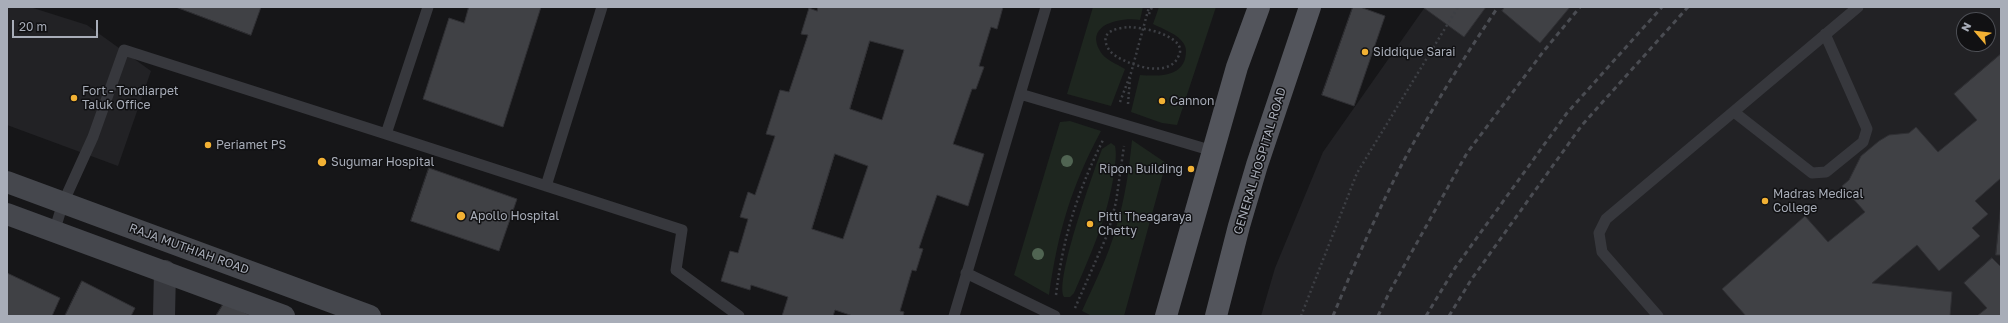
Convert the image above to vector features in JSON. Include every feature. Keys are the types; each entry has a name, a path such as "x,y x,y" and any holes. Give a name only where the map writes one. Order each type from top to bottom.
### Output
{"main road":[{"path":"1166,316 1237,67 1259,7"},
{"name":"GENERAL HOSPITAL ROAD","path":"1216,316 1239,226 1257,165 1310,7"},
{"name":"RAJA MUTHIAH ROAD","path":"7,182 370,316"},
{"path":"7,214 166,271 284,316"}],"street":[{"path":"164,316 166,271"}],"lane":[{"path":"386,134 428,7"},
{"path":"546,186 602,7"},
{"path":"954,316 1046,7"},
{"path":"1658,316 1602,252 1599,233 1606,219 1858,7"},
{"path":"1734,112 1812,173 1826,172 1863,142 1867,129 1826,34"},
{"path":"54,232 63,203 93,137 124,50 682,230 676,270 739,316"},
{"path":"1020,94 1213,151"},
{"path":"966,273 1055,316"}],"path":[{"path":"1117,108 1131,73 1151,7"},
{"path":"1301,316 1358,173 1458,7"},
{"path":"1116,28 1144,28 1172,39 1179,45 1180,53 1176,62 1172,66 1158,69 1133,65 1118,58 1109,50 1106,44 1108,32 1116,28"},
{"path":"1127,111 1131,73"},
{"path":"1056,298 1060,265 1071,215 1092,162 1105,135"},
{"path":"1075,308 1097,261 1108,233 1116,202 1124,141"}],"shaded area":[{"name":"Fort - Tondiarpet Taluk Office","path":"7,7 30,7 87,25 151,71 118,166 7,125"},
{"path":"1093,7 1143,7 1140,20 1132,19 1115,21 1107,24 1097,34 1096,42 1102,54 1125,69 1111,106 1067,94"},
{"path":"1159,7 1216,7 1177,125 1162,123 1131,112 1140,75 1153,76 1172,73 1178,70 1185,59 1186,48 1181,40 1170,32 1153,24"},
{"name":"Madras Medical College","path":"1425,7 2001,7 2001,316 1261,316 1275,268 1323,152"},
{"path":"1070,121 1101,131 1081,171 1067,210 1061,230 1049,295 1014,275 1060,122"},
{"path":"1132,140 1166,163 1124,316 1092,316 1082,311 1113,239 1122,206 1130,162"},
{"path":"1111,143 1115,146 1116,153 1108,204 1093,249 1074,293 1070,297 1064,297 1062,287 1076,225 1102,149"}],"building":[{"path":"176,7 261,7 251,35"},
{"path":"469,7 541,7 503,127 423,99 449,18 464,23"},
{"path":"818,7 1003,7 997,29 991,27 979,66 984,67 976,89 972,89 953,144 984,154 968,206 937,195 919,248 923,249 916,271 912,270 900,311 904,312 903,316 853,316 835,310 833,316 782,316 788,297 751,285 750,290 721,281 730,251 738,253 748,219 740,217 748,192 755,195 775,136 766,134 780,90 789,92 808,35 801,34 809,8 817,11","holes":["870,41 904,50 882,120 850,109","835,154 868,166 843,239 812,229"]},
{"path":"1353,7 1360,7 1385,16 1354,106 1322,95"},
{"path":"1486,7 1464,37 1424,8"},
{"path":"1505,7 1570,7 1540,43 1502,11"},
{"path":"2001,54 2001,178 1975,201 1988,214 1972,228 1980,236 1939,271 1917,245 1872,283 1952,292 1950,316 1746,316 1722,289 1805,216 1828,242 1865,212 1842,186 1849,180 1861,156 1879,141 1889,135 1909,133 1916,127 1938,152 1977,120 1954,94"},
{"path":"429,168 517,199 499,251 411,221"},
{"path":"2001,204 2001,255 1996,255"},
{"path":"1992,258 2001,267 2001,316 1977,316 1987,308 1964,283"},
{"path":"7,273 60,298 52,316 7,316"},
{"path":"82,281 135,308 131,316 65,316"},
{"path":"224,303 252,316 216,316"}],"railway":[{"path":"1333,316 1366,240 1401,166 1447,85 1498,7"},
{"path":"1378,316 1390,291 1467,153 1543,52 1580,7"},
{"path":"1426,316 1455,268 1567,113 1662,7"},
{"path":"1449,316 1471,280 1582,125 1688,7"}],"place":[{"name":"Siddique Sarai","path":"1365,52"},
{"name":"Fort - Tondiarpet Taluk Office","path":"74,98"},
{"name":"Cannon","path":"1162,101"},
{"name":"Periamet PS","path":"208,145"},
{"name":"Sugumar Hospital","path":"322,162"},
{"name":"Ripon Building","path":"1191,169"},
{"name":"Madras Medical College","path":"1765,201"},
{"name":"Apollo Hospital","path":"461,216"},
{"name":"Pitti Theagaraya Chetty","path":"1090,224"}]}
